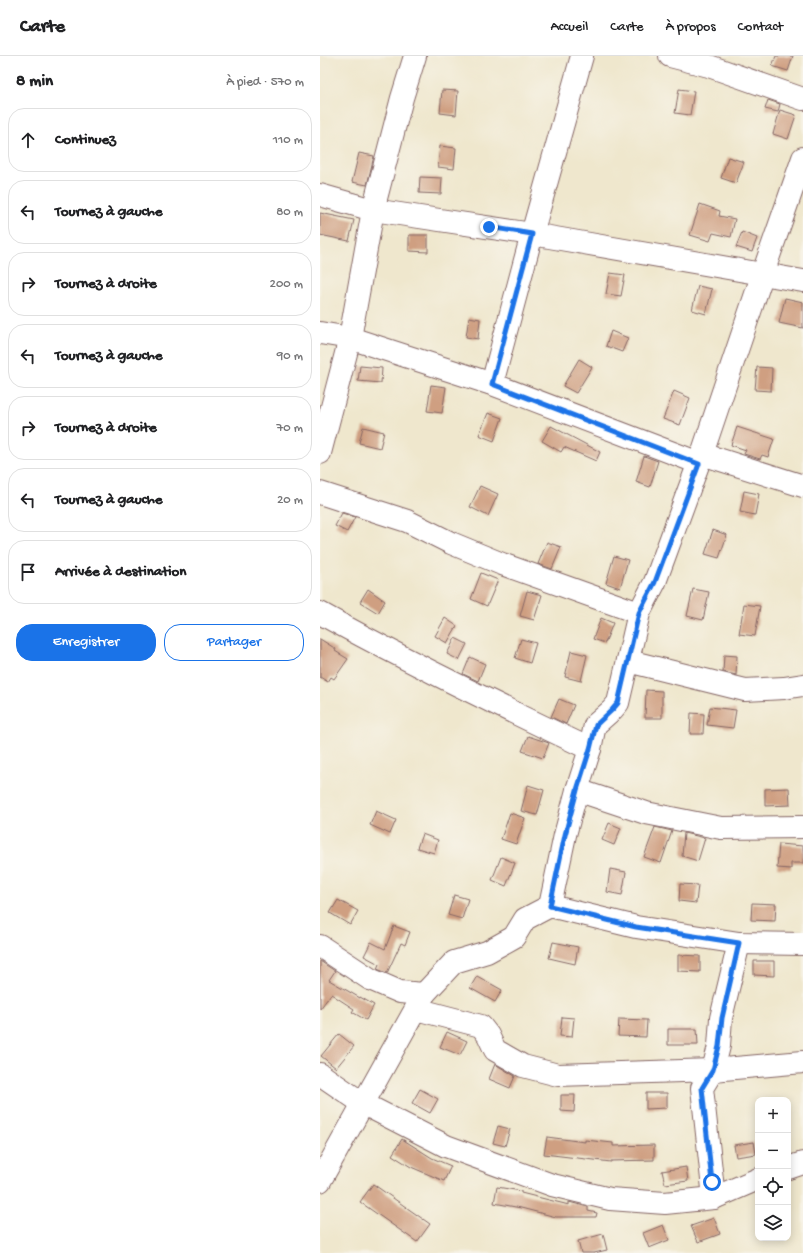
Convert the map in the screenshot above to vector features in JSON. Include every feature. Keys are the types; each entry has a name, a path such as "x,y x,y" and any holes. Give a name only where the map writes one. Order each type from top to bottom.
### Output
{"street":[{"path":"320,453 350,338 374,210 402,98 415,56"},
{"path":"492,384 582,56"},
{"path":"670,56 708,66 803,99"},
{"path":"550,906 565,835 596,725 618,703 639,613 655,582 700,459 803,158"},
{"path":"320,195 374,210 532,234 803,281"},
{"path":"320,333 350,338 492,384 700,459 803,486"},
{"path":"320,493 407,521 451,543 502,564 639,613"},
{"path":"320,613 365,638 483,698 590,749"},
{"path":"628,661 744,690 784,688 803,685"},
{"path":"577,790 646,813 721,828 803,827"},
{"path":"320,1181 362,1103 420,1002 454,962 486,952 514,937 525,919 550,906 636,927 739,943 803,944"},
{"path":"714,1198 702,1088 713,1070 719,1046 722,1018 739,943"},
{"path":"320,946 370,979 420,1002 481,1026 488,1035 495,1050 523,1066 558,1075 713,1070 803,1062"},
{"path":"320,1074 362,1103 446,1146 552,1185 610,1199 665,1204 714,1198 755,1181"},
{"path":"791,1167 803,1163"}],"building":[{"path":"776,56 793,56 788,71 772,66"},
{"path":"679,89 694,91 690,115 675,113"},
{"path":"442,90 458,91 456,115 440,113"},
{"path":"768,100 780,104 778,112 765,109"},
{"path":"780,110 796,115 788,139 773,134"},
{"path":"440,146 456,148 454,169 438,167"},
{"path":"359,153 374,156 367,185 352,182"},
{"path":"728,157 744,162 736,183 721,178"},
{"path":"420,177 442,178 441,194 419,193"},
{"path":"700,204 720,211 719,216 735,219 731,237 713,233 710,241 690,235"},
{"path":"320,213 354,220 349,241 320,235"},
{"path":"742,232 757,238 752,252 736,247"},
{"path":"409,235 428,235 428,252 409,251"},
{"path":"610,273 625,275 621,296 606,294"},
{"path":"698,286 712,289 706,314 692,310"},
{"path":"785,298 803,302 803,328 779,323"},
{"path":"469,317 480,319 478,339 466,337"},
{"path":"611,331 628,338 622,352 606,346"},
{"path":"579,359 592,367 576,393 563,386"},
{"path":"360,366 382,368 381,383 358,381"},
{"path":"757,367 772,368 771,391 755,390"},
{"path":"431,385 446,387 442,413 427,411"},
{"path":"674,391 690,398 680,425 663,419"},
{"path":"488,413 502,418 494,441 479,435"},
{"path":"551,426 600,452 596,461 564,447 561,452 542,441"},
{"path":"363,427 384,432 380,448 359,443"},
{"path":"737,427 774,439 768,457 762,455 760,459 744,454 746,450 731,445"},
{"path":"644,456 658,461 650,487 636,482"},
{"path":"480,486 498,494 488,516 470,507"},
{"path":"744,491 759,494 755,515 740,512"},
{"path":"342,513 355,517 347,532 335,526"},
{"path":"713,530 727,535 719,558 705,554"},
{"path":"547,542 561,547 552,569 538,564"},
{"path":"614,556 628,560 620,588 606,583"},
{"path":"481,573 498,580 487,606 471,599"},
{"path":"368,589 385,601 378,613 360,602"},
{"path":"693,589 709,592 703,620 687,616"},
{"path":"527,591 542,595 534,620 520,616"},
{"path":"744,604 760,606 755,636 739,634"},
{"path":"445,618 457,626 447,643 435,636"},
{"path":"601,618 613,623 605,643 593,639"},
{"path":"455,638 467,644 459,660 447,654"},
{"path":"320,639 348,659 334,679 331,677 328,682 320,677"},
{"path":"521,639 536,643 530,663 515,658"},
{"path":"571,651 587,655 581,681 565,677"},
{"path":"724,655 737,656 736,675 723,672"},
{"path":"470,657 485,664 478,681 463,674"},
{"path":"646,690 662,691 662,718 645,718"},
{"path":"559,699 574,705 566,724 551,717"},
{"path":"710,707 736,710 733,728 707,725"},
{"path":"691,713 704,714 703,734 690,734"},
{"path":"528,736 549,743 543,758 522,751"},
{"path":"528,785 544,790 537,815 521,811"},
{"path":"789,788 790,805 765,806 765,789"},
{"path":"376,811 396,820 390,834 370,825"},
{"path":"510,813 525,818 516,844 501,839"},
{"path":"609,823 621,828 614,845 602,840"},
{"path":"655,827 672,831 661,863 644,857"},
{"path":"684,833 705,838 698,861 682,856"},
{"path":"422,834 438,840 434,853 417,848"},
{"path":"779,844 803,846 803,863 791,863 791,869 777,868"},
{"path":"501,857 515,863 506,886 492,880"},
{"path":"610,869 626,872 622,895 607,892"},
{"path":"680,884 698,885 696,903 679,901"},
{"path":"454,895 468,899 462,919 448,915"},
{"path":"338,900 358,911 350,925 330,913"},
{"path":"752,903 776,904 775,921 751,920"},
{"path":"394,926 410,932 405,945 401,943 387,973 377,969 379,964 364,956 371,942 385,949"},
{"path":"553,942 578,947 575,964 549,958"},
{"path":"678,955 700,956 700,972 678,971"},
{"path":"320,961 335,971 329,980 374,1005 366,1020 352,1012 354,1009 331,994 320,1009"},
{"path":"754,961 774,961 774,976 754,975"},
{"path":"477,976 502,990 495,1002 470,988"},
{"path":"562,1017 574,1018 572,1037 560,1036"},
{"path":"619,1019 647,1020 646,1037 618,1036"},
{"path":"668,1029 697,1029 698,1045 668,1045"},
{"path":"447,1032 467,1041 460,1055 440,1047"},
{"path":"339,1034 354,1046 336,1068 321,1056"},
{"path":"495,1064 515,1076 510,1088 489,1079"},
{"path":"420,1089 438,1099 430,1113 412,1103"},
{"path":"646,1093 667,1093 667,1108 646,1109"},
{"path":"561,1095 575,1095 574,1112 561,1111"},
{"path":"498,1126 510,1129 505,1146 493,1143"},
{"path":"547,1137 585,1142 585,1140 613,1143 613,1146 654,1145 654,1160 611,1162 544,1154"},
{"path":"402,1139 432,1158 451,1166 444,1181 411,1167 392,1155"},
{"path":"754,1142 755,1154 736,1157 734,1145"},
{"path":"686,1167 688,1181 665,1184 662,1171"},
{"path":"373,1184 430,1224 417,1242 360,1202"},
{"path":"497,1187 521,1191 521,1193 569,1205 569,1202 588,1207 588,1211 597,1213 596,1217 556,1217 494,1203"},
{"path":"714,1218 720,1234 698,1242 691,1226"},
{"path":"663,1225 669,1240 649,1248 643,1233"},
{"path":"603,1234 607,1250 594,1253 581,1253 578,1241"}],"route":[{"path":"489,227 532,234 492,384 699,464 655,582 639,613 618,703 596,725 565,835 550,906 636,927 739,943 722,1018 719,1046 713,1070 702,1088 712,1182"}]}
